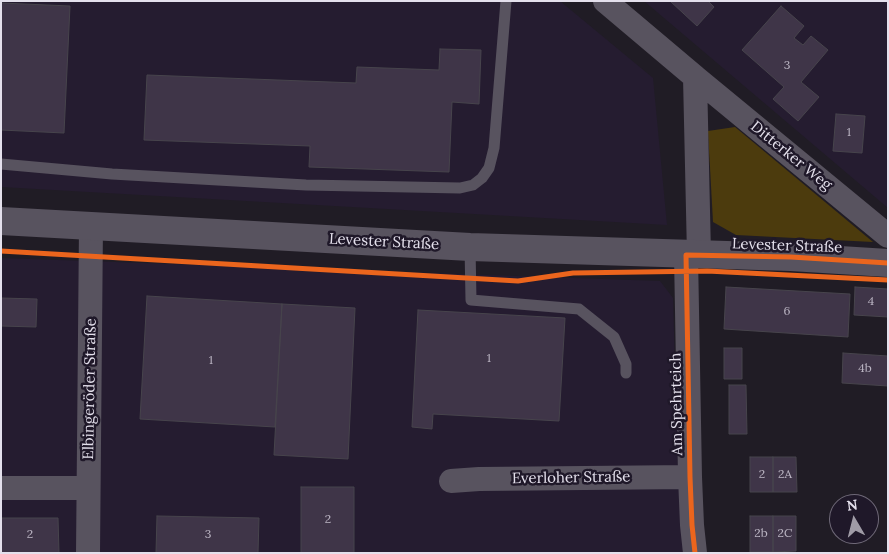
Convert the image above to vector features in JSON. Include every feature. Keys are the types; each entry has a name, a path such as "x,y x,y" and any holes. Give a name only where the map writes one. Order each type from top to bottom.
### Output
{"street":[{"name":"Ditterker Weg","path":"605,1 694,77 888,236"},
{"path":"692,255 694,77"},
{"name":"Levester Straße","path":"1,221 470,247 791,257 888,263"},
{"name":"Elbingeröder Straße","path":"88,553 91,226"},
{"name":"Am Spehrteich","path":"692,255 690,477 695,553"},
{"name":"Everloher Straße","path":"452,481 480,479 690,477"},
{"path":"1,488 88,488"}],"lane":[{"path":"1,164 112,174 306,185 460,188 474,185 489,168 494,148 506,1"},
{"path":"470,247 471,300 579,309 614,337 626,364 626,373"}],"shaded area":[{"path":"1,1 560,1 653,78 667,225 1,187"},
{"path":"644,1 888,1 888,208"},
{"path":"735,127 873,242 736,235 713,222 708,131"},
{"path":"1,258 660,281 673,298 678,470 684,553 1,553"}],"building":[{"path":"670,1 708,1 714,7 697,26"},
{"path":"1,3 70,6 64,133 1,130"},
{"path":"781,6 804,26 794,38 803,45 811,36 828,50 801,82 819,97 798,121 773,99 784,87 742,50"},
{"path":"440,49 481,50 479,104 452,102 449,172 309,167 310,146 144,140 147,75 356,83 357,67 439,70"},
{"path":"836,114 865,116 862,153 833,151"},
{"path":"726,287 850,294 848,337 724,329"},
{"path":"855,287 888,289 888,317 854,315"},
{"path":"147,296 282,304 275,427 140,419"},
{"path":"1,298 37,299 36,327 1,326"},
{"path":"282,304 355,308 348,459 274,455"},
{"path":"418,310 565,318 559,421 433,414 432,429 412,427"},
{"path":"724,348 742,348 742,379 724,379"},
{"path":"843,353 888,356 888,386 842,383"},
{"path":"729,385 746,385 747,434 729,434"},
{"path":"750,457 773,457 773,492 750,492"},
{"path":"773,457 796,457 797,492 773,492"},
{"path":"301,487 354,487 354,553 301,553"},
{"path":"157,516 259,518 258,553 156,553"},
{"path":"750,516 773,516 773,552 750,552"},
{"path":"773,516 796,516 796,551 773,552"},
{"path":"1,518 58,518 59,553 1,553"}],"cycle path":[{"path":"1,251 518,281 573,273 707,271 888,280"},
{"path":"695,553 690,477 686,255 791,257 888,263"}]}
